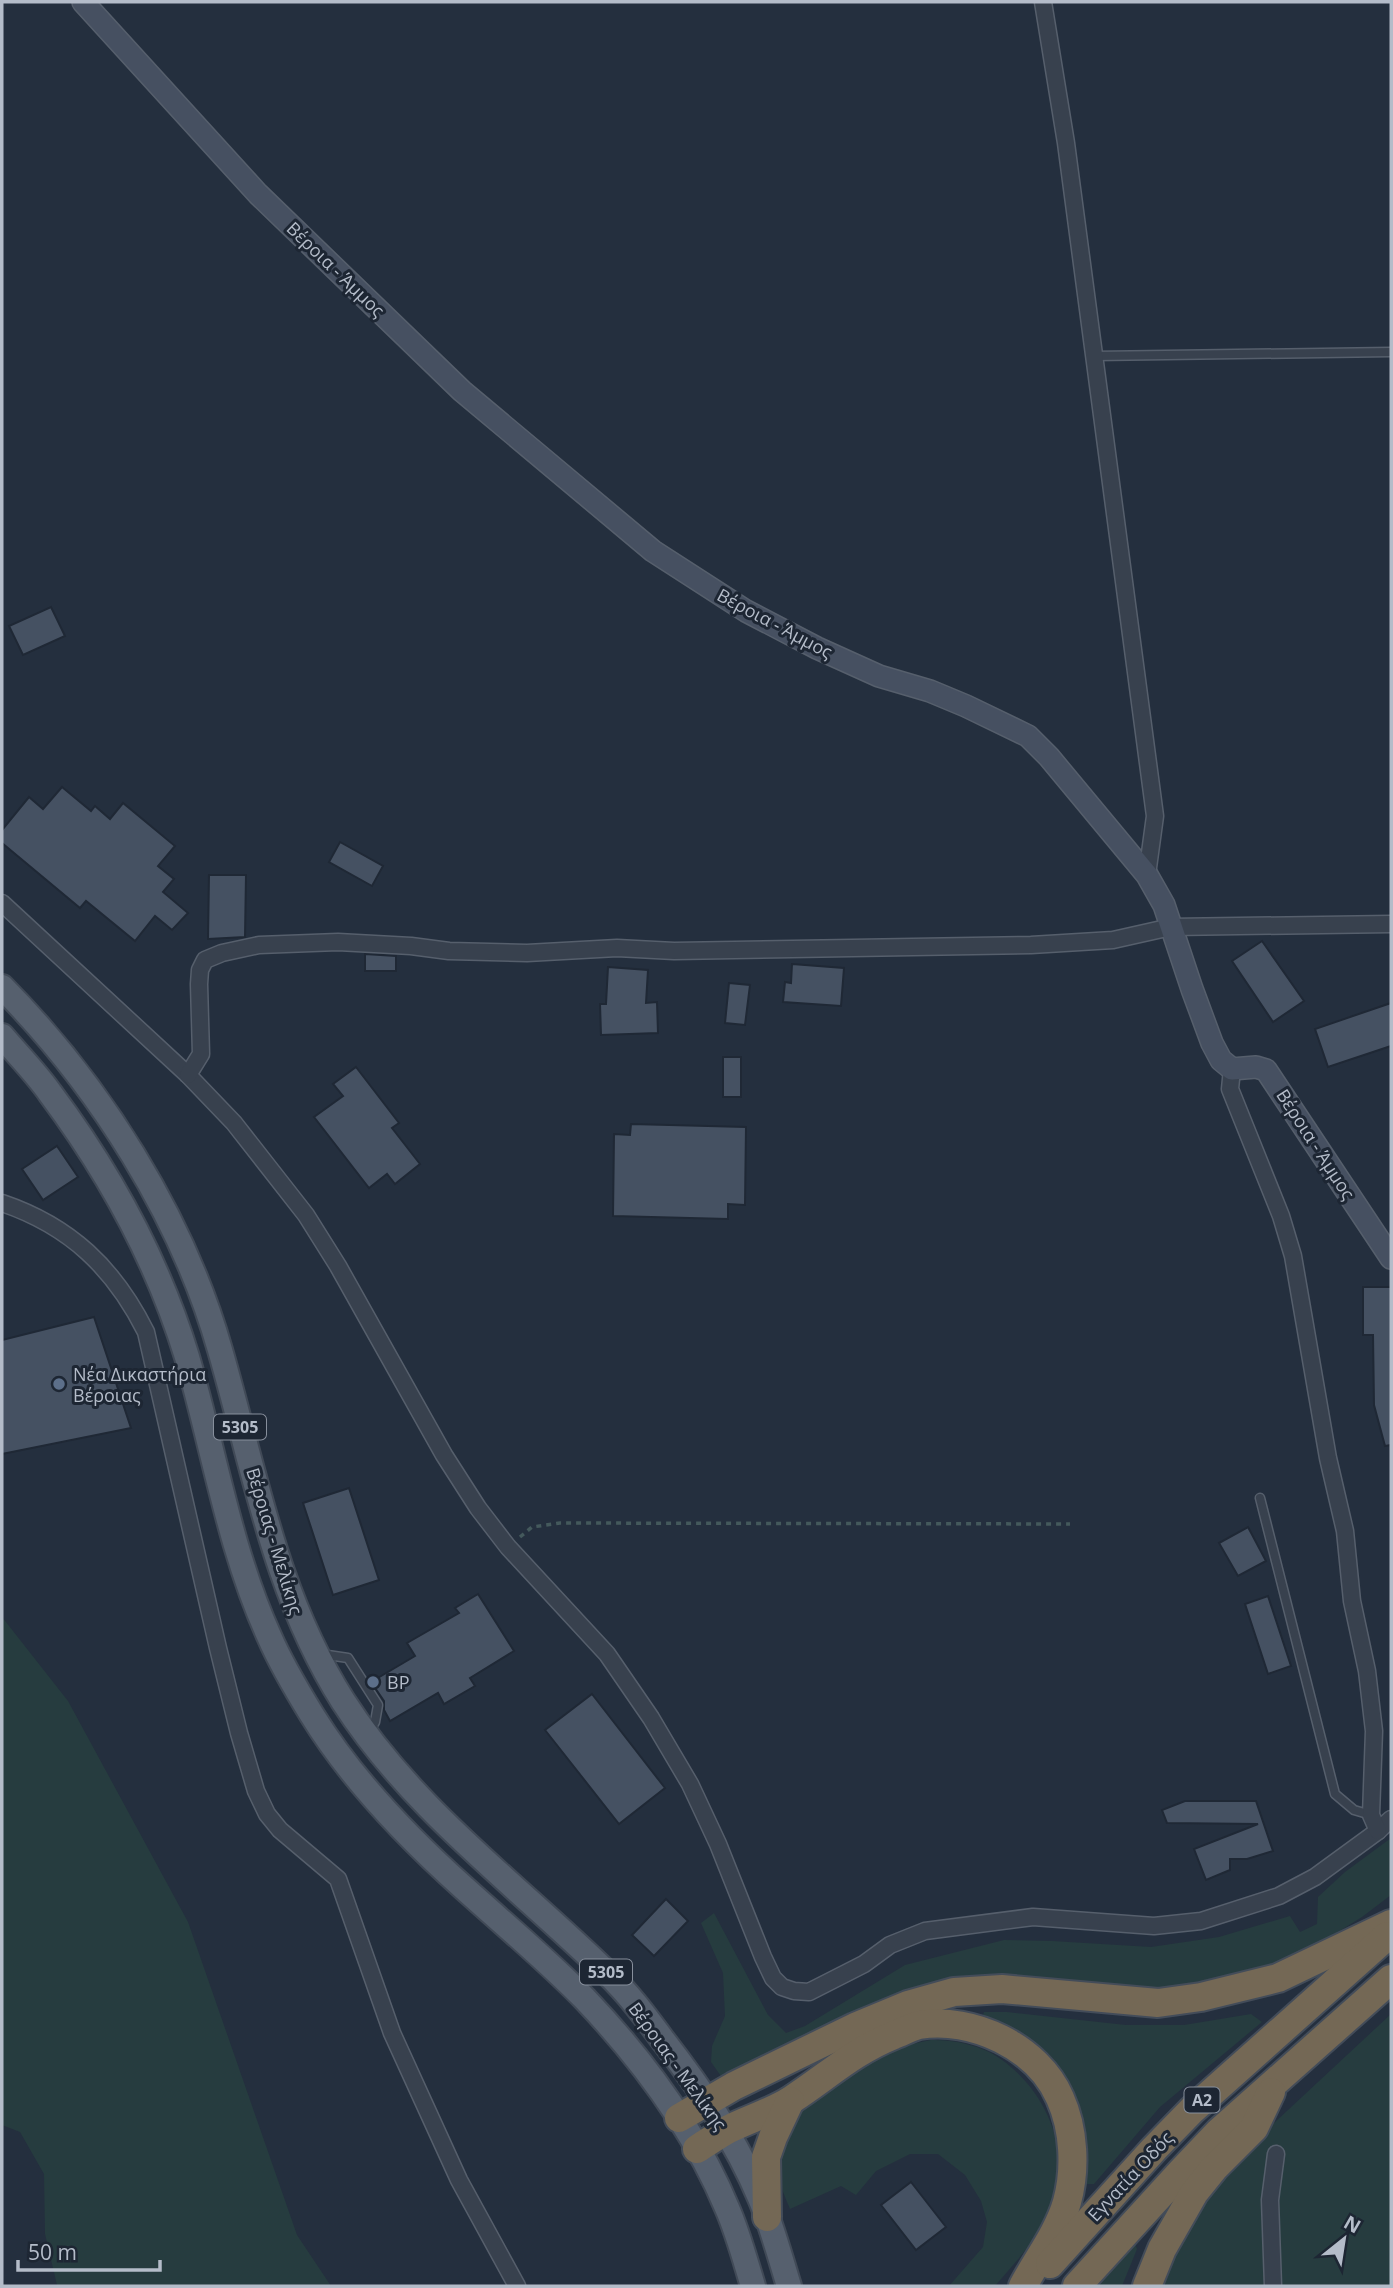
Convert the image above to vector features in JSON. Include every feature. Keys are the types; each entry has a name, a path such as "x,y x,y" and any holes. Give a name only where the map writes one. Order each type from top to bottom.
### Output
{"highway":[{"path":"679,2118 855,2027 908,2005 954,1992 1002,1989 1158,2003 1201,1997 1278,1978 1391,1924"},
{"name":"Εγνατία Οδός","path":"1032,2286 1072,2238 1192,2110 1391,1932"},
{"name":"Εγνατία Οδός","path":"1077,2286 1219,2132 1391,1979"},
{"path":"697,2148 790,2101 840,2063 878,2042 918,2025 950,2024 980,2029 1012,2045 1042,2068 1060,2096 1070,2128 1072,2157 1067,2201 1053,2237 1023,2286"},
{"path":"1147,2286 1162,2249 1194,2193 1215,2167 1254,2128 1276,2080"},
{"path":"767,2217 766,2157 772,2137 790,2101"}],"main road":[{"name":"Βέροιας - Μελίκης","path":"2,987 75,1069 105,1112 137,1162 186,1257 219,1346 267,1530 288,1592 315,1654 343,1701 387,1762 447,1825 611,1977 642,2012 708,2101 726,2131 759,2196 789,2286"},
{"name":"Βέροιας - Μελίκης","path":"2,1036 49,1091 79,1134 108,1179 155,1269 187,1357 233,1534 256,1604 286,1671 313,1718 361,1784 421,1847 585,1999 616,2034 679,2118 697,2148 727,2208 753,2286"}],"street":[{"name":"Βέροια - Άμμος","path":"83,2 258,194 452,381 653,551 746,611 817,648 878,676 967,705 1028,736 1049,757 1147,875 1164,905 1212,1042 1221,1060 1232,1069 1256,1067 1266,1070 1391,1258"},
{"path":"1043,2 1066,143 1155,816 1147,875"},
{"path":"2,903 188,1075 234,1123 306,1215 338,1266 444,1455 478,1508 508,1547 607,1654 651,1718 690,1784 718,1844 773,1978 782,1987 794,1992 809,1992 864,1964 890,1945 925,1931 1033,1917 1154,1926 1201,1921 1279,1896 1315,1877 1391,1819"},
{"path":"188,1075 201,1054 199,984 200,970 205,960 222,953 259,945 338,942 449,951 527,953 617,948 674,950 1031,945 1113,940 1171,927 1391,924"},
{"path":"1232,1069 1230,1089 1281,1216 1293,1256 1328,1458 1345,1531 1352,1601 1367,1671 1374,1731 1371,1815 1378,1831"},
{"path":"2,1203 46,1223 87,1249 132,1304 146,1332 218,1648 256,1791 267,1814 280,1830 338,1880 392,2032 459,2180 517,2286"},
{"path":"1273,2286 1270,2200 1276,2154"}],"lane":[{"path":"1095,356 1391,352"},
{"path":"1260,1498 1335,1794 1354,1811 1371,1815"}],"path":[{"path":"508,1547 533,1527 560,1523 1070,1524"}],"green space":[{"path":"2,1617 68,1701 188,1922 297,2235 331,2286 57,2285 45,2234 44,2174 20,2132 2,2125"},
{"path":"1391,1838 1391,1895 1362,1917 1298,1957 1247,1975 1198,1988 1146,1988 991,1977 723,2079 711,2062 712,2046 725,2016 723,1973 701,1923 714,1913 768,2015 786,2033 805,2026 905,1965 1004,1940 1151,1947 1219,1937 1290,1916 1300,1932 1317,1924 1318,1897 1345,1872"},
{"path":"984,2012 1126,2025 1184,2025 1251,2014 1262,2022 1160,2107 1094,2184 1087,2184 1085,2133 1077,2107 982,2018"},
{"path":"1391,2014 1391,2286 1161,2286 1169,2264 1193,2218 1217,2182 1257,2139"},
{"path":"931,2040 968,2044 1002,2060 1017,2072 1041,2103 1056,2139 1059,2178 1050,2210 1030,2244 995,2286 949,2286 983,2247 987,2222 981,2201 965,2175 938,2154 910,2154 876,2171 856,2195 841,2186 790,2209 782,2187 779,2159 782,2145 794,2122 811,2101 853,2066 891,2050"},
{"path":"1135,2244 1137,2249 1122,2286 1096,2286 1127,2248"}],"building":[{"path":"51,607 65,636 23,655 9,626"},
{"path":"62,787 91,811 95,806 110,819 123,803 175,846 158,866 174,879 163,892 188,913 172,930 155,916 135,941 86,901 80,908 2,843 2,830 29,797 43,809"},
{"path":"340,842 383,866 372,886 329,862"},
{"path":"209,875 246,875 245,937 208,939"},
{"path":"1262,941 1304,1001 1273,1022 1232,961"},
{"path":"365,954 396,956 396,971 365,971"},
{"path":"792,964 844,968 841,1006 783,1002 785,982 791,983"},
{"path":"608,967 648,970 646,1003 657,1002 658,1033 601,1035 600,1004 606,1004"},
{"path":"729,983 750,985 745,1025 725,1023"},
{"path":"1391,1003 1391,1046 1328,1067 1315,1029"},
{"path":"723,1057 741,1057 741,1097 723,1097"},
{"path":"356,1067 399,1123 392,1128 420,1164 395,1184 387,1174 369,1188 314,1117 343,1096 333,1084"},
{"path":"631,1124 746,1127 745,1205 728,1204 728,1219 613,1216 614,1134 630,1135"},
{"path":"57,1146 78,1177 43,1200 22,1169"},
{"path":"1363,1287 1391,1287 1391,1445 1385,1446 1374,1405 1373,1335 1363,1335"},
{"name":"Νέα Δικαστήρια Βέροιας","path":"94,1317 131,1428 2,1454 2,1340"},
{"path":"349,1488 379,1580 333,1595 303,1503"},
{"path":"1248,1527 1266,1561 1238,1576 1219,1543"},
{"path":"478,1594 514,1651 470,1678 475,1686 444,1704 438,1693 390,1721 384,1710 384,1701 371,1682 415,1656 407,1643 459,1613 455,1608"},
{"path":"1268,1596 1291,1666 1268,1674 1245,1604"},
{"path":"592,1694 665,1788 619,1824 545,1730"},
{"path":"1185,1801 1256,1801 1273,1851 1247,1859 1230,1859 1230,1870 1206,1880 1194,1849 1258,1824 1167,1823 1162,1810"},
{"path":"666,1899 688,1921 654,1956 632,1935"},
{"path":"911,2182 946,2227 916,2250 881,2205"}],"place":[{"name":"Νέα Δικαστήρια Βέροιας","path":"59,1384"},
{"name":"BP","path":"373,1682"}]}
